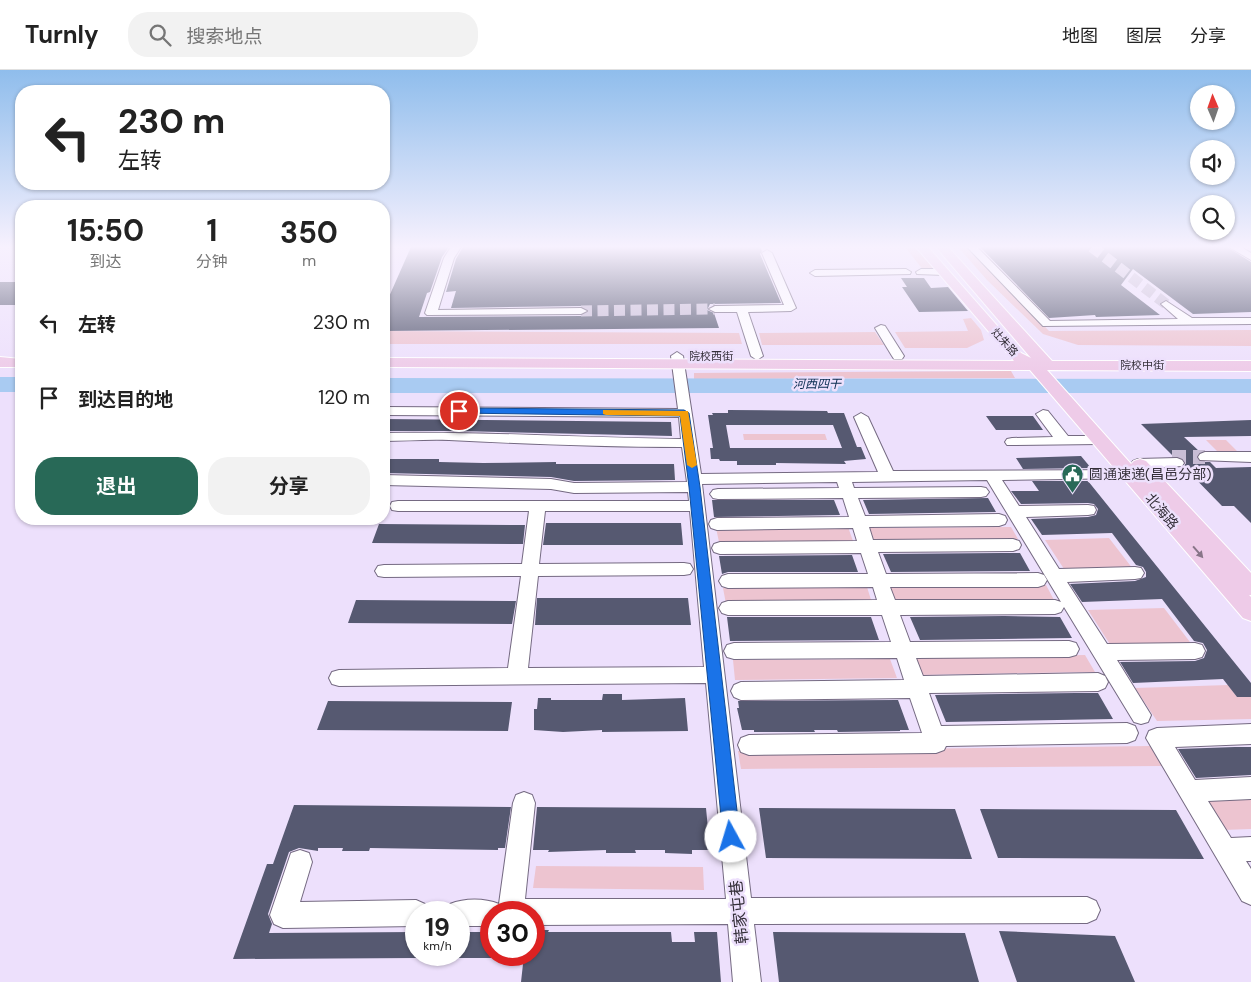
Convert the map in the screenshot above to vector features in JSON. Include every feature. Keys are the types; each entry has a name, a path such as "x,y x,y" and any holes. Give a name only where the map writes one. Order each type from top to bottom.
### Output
{"main road":[{"name":"灶朱路","path":"959,290 1016,356"},
{"name":"灶朱路","path":"978,290 1044,367"},
{"name":"院校中街","path":"1044,367 1251,355"},
{"path":"0,356 15,356"},
{"name":"院校西街","path":"390,356 678,365 757,356 1016,356 1044,367"},
{"path":"0,362 15,362"},
{"name":"院校西街","path":"390,363 1044,367"},
{"name":"院校中街","path":"1044,367 1251,366"},
{"name":"北海路","path":"1044,367 1133,465 1251,612"},
{"name":"北海路","path":"1069,396 1099,440 1133,465"},
{"name":"北海路","path":"1160,498 1251,587"}],"street":[{"path":"439,290 431,313 581,311"},
{"path":"715,309 791,308 783,290"},
{"path":"1013,290 1047,324 1251,320"},
{"path":"1166,304 1189,322"},
{"path":"742,309 757,356"},
{"path":"881,328 898,356"},
{"name":"韩家屯巷","path":"678,365 695,490 747,982"},
{"path":"390,411 683,404"},
{"path":"1043,414 1063,440"},
{"path":"861,416 888,477"},
{"path":"390,436 555,439 576,442 689,443"},
{"path":"1012,442 1099,440"},
{"path":"1214,459 1251,458"},
{"path":"718,494 845,485 888,477 992,476 1175,460"},
{"path":"992,476 1007,516 1046,578 1102,652 1141,715"},
{"path":"390,480 551,484 574,488 695,490 845,485 981,492"},
{"path":"749,745 936,743 845,485"},
{"path":"518,676 538,506"},
{"path":"717,524 858,522 1007,516 1088,510"},
{"path":"720,548 1013,545"},
{"path":"384,571 684,569"},
{"path":"728,581 1046,578 1135,573"},
{"path":"728,608 1054,607"},
{"path":"734,651 1069,649"},
{"path":"1102,652 1195,651"},
{"path":"339,678 714,674"},
{"path":"741,691 1098,682"},
{"path":"934,736 1127,733"},
{"path":"1251,734 1157,738 1251,892"},
{"path":"1189,791 1251,788"},
{"path":"512,901 524,803"},
{"path":"1225,850 1251,849"},
{"path":"300,862 283,915 405,913"},
{"path":"545,912 1087,910"}],"lane":[{"path":"398,506 538,506 695,490"}],"shaded area":[{"path":"997,290 1010,290 1049,331 1251,330 1251,346 1078,345 1043,334"},
{"path":"971,318 981,330 984,340 967,348 905,348 895,332 968,331 963,319"},
{"path":"390,331 739,333 742,344 390,344"},
{"path":"875,332 884,345 762,345 759,333"},
{"path":"1011,371 1015,378 694,379 694,373"},
{"path":"743,434 825,434 827,440 744,440"},
{"path":"1206,440 1226,440 1239,453 1219,453"},
{"path":"848,527 853,541 719,542 716,528"},
{"path":"1011,527 1018,539 870,541 866,528"},
{"path":"1109,538 1133,569 1066,572 1045,540"},
{"path":"1046,585 1054,600 894,602 888,588"},
{"path":"867,587 872,603 726,604 723,588"},
{"path":"1164,608 1193,646 1113,649 1088,610"},
{"path":"1085,655 1095,672 919,675 912,658"},
{"path":"890,659 897,678 735,680 733,660"},
{"path":"1228,685 1237,697 1251,697 1251,719 1157,721 1135,688"},
{"path":"1150,746 1162,766 741,769 738,751"},
{"path":"1251,794 1251,829 1223,830 1201,796"},
{"path":"536,866 703,867 704,890 533,888"}],"water":[{"path":"0,377 15,377 15,392 0,392"},
{"name":"河西四干","path":"390,378 1251,379 1251,393 390,393"}],"building":[{"path":"0,290 15,290 15,305 0,305"},
{"path":"392,290 431,290 427,293 419,317 581,316 589,312 581,306 451,308 456,291 446,292 447,290 775,290 781,303 710,304 707,310 714,313 719,328 390,331 390,294"},
{"path":"904,290 950,290 968,311 919,312"},
{"path":"1021,290 1127,290 1160,315 1096,317 1095,315 1049,318"},
{"path":"1160,290 1251,290 1251,312 1193,314"},
{"path":"728,410 827,411 828,413 844,413 857,447 861,447 866,459 844,461 846,464 776,463 776,465 737,465 737,461 711,459 710,448 713,448 708,415 713,415 712,413 728,413","holes":["726,425 833,425 842,448 730,448"]},
{"path":"986,416 1033,416 1043,430 996,430"},
{"path":"390,419 671,422 672,436 390,431"},
{"path":"1251,420 1251,436 1184,437 1200,452 1196,458 1200,462 1210,462 1216,468 1251,467 1251,523 1234,506 1222,506 1184,467 1186,462 1184,459 1173,456 1141,424"},
{"path":"1081,456 1091,468 1023,469 1016,458"},
{"path":"390,459 439,459 439,462 483,463 674,464 675,480 574,481 551,477 390,473"},
{"path":"1032,481 1088,481 1251,683 1251,697 1237,697 1223,679 1133,683 1120,662 1195,661 1204,658 1207,650 1203,643 1194,641 1162,599 1082,602 1070,584 1135,581 1146,577 1146,572 1143,567 1136,565 1112,533 1042,535 1031,519 1088,517 1096,515 1098,509 1094,504 1088,503 1021,504 1011,491 1039,491"},
{"path":"988,498 996,512 869,514 863,500"},
{"path":"712,500 834,500 840,515 714,517"},
{"path":"546,523 681,523 683,545 543,545"},
{"path":"379,525 525,525 523,544 372,543"},
{"path":"1020,553 1030,571 891,572 883,554"},
{"path":"852,555 858,572 728,572 722,574 719,556"},
{"path":"537,598 688,598 691,625 535,625"},
{"path":"356,600 516,601 512,624 348,623"},
{"path":"727,617 871,617 879,640 730,641"},
{"path":"910,617 1060,617 1072,638 920,640"},
{"path":"1098,693 1113,719 946,722 935,695"},
{"path":"603,694 622,694 622,700 685,698 688,731 602,732 602,730 563,732 534,730 534,709 537,709 538,698 551,698 551,700 602,700"},
{"path":"898,700 909,730 754,732 754,730 742,730 737,708 739,708 738,701"},
{"path":"328,701 512,702 508,731 317,730"},
{"path":"1251,747 1251,775 1196,778 1178,749"},
{"path":"294,805 511,807 505,848 498,848 498,850 370,848 369,851 342,851 343,848 318,848 318,851 299,848 289,852 268,914 272,924 269,933 405,932 405,958 233,959 267,864 273,864"},
{"path":"537,807 706,808 710,850 692,850 692,854 665,853 665,850 635,850 636,853 606,853 606,850 548,852 549,850 533,850"},
{"path":"759,808 955,809 972,859 766,858"},
{"path":"980,809 1176,810 1204,859 998,858"},
{"path":"545,930 549,930 548,932 671,932 672,942 695,942 694,932 717,932 721,982 521,982 523,966 545,966"},
{"path":"999,931 1115,936 1135,982 1017,982"},
{"path":"470,932 480,932 480,958 470,958"},
{"path":"773,932 965,933 979,982 779,982"}],"tunnel":[{"path":"1147,290 1166,304"},
{"path":"581,311 715,309"},
{"path":"1172,457 1205,457"}],"slow traffic":[{"path":"606,412 684,413 692,465"}],"place":[{"name":"圆通速递(昌邑分部)","path":"1073,493"}],"route":[{"path":"459,411 684,413 695,487 731,837"}]}
